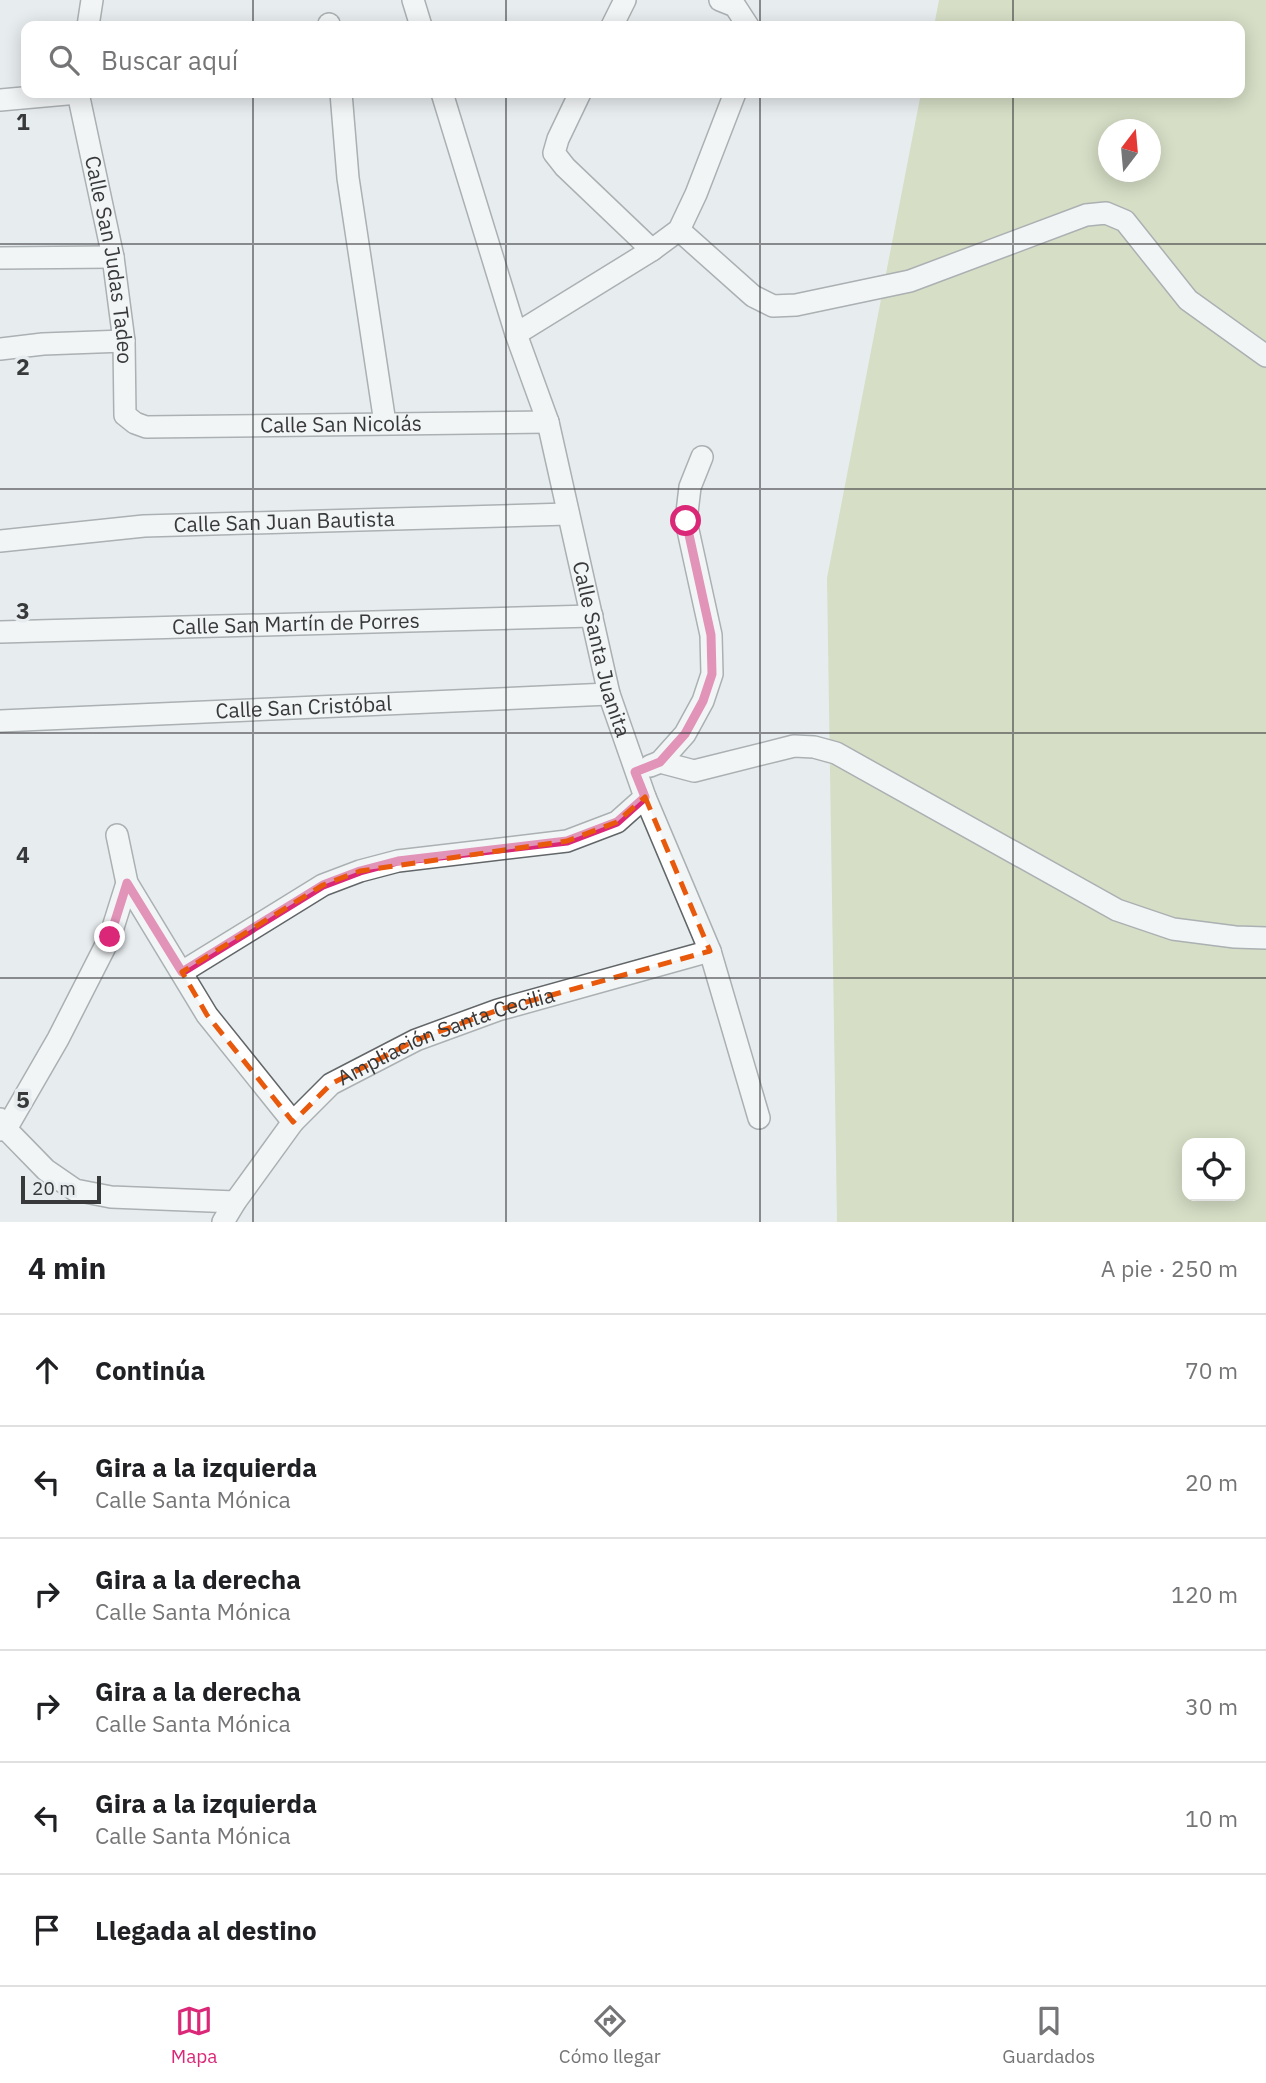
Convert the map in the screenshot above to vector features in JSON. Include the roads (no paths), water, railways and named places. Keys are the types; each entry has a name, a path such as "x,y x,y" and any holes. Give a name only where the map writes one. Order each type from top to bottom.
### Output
{"street":[{"path":"89,21 92,0"},
{"path":"413,0 419,21"},
{"path":"614,21 625,0"},
{"path":"720,0 735,6 745,21"},
{"path":"0,100 22,98"},
{"name":"Calle San Judas Tadeo","path":"79,98 113,257 124,341 125,415 135,423"},
{"path":"341,98 348,178 384,423"},
{"name":"Calle Santa Juanita","path":"444,98 516,334 548,422 609,694 635,772 710,951 759,1118"},
{"path":"578,98 554,153 565,167 652,250"},
{"path":"516,334 652,250 679,230 733,98"},
{"path":"679,230 753,296 773,306 796,305 910,281 1086,215 1106,213 1125,221 1188,300 1266,356"},
{"path":"0,258 113,257"},
{"path":"0,349 43,344 124,341"},
{"name":"Calle San Nicolás","path":"135,423 146,427 548,422"},
{"path":"635,772 660,762 685,734 703,701 712,674 711,635 686,521 690,488 702,457"},
{"name":"Calle San Juan Bautista","path":"0,541 144,526 568,514"},
{"name":"Calle San Martín de Porres","path":"0,632 592,616"},
{"name":"Calle San Cristóbal","path":"0,721 609,694"},
{"path":"660,762 694,771 794,746 814,747 836,753 1117,909 1172,929 1266,938"},
{"path":"182,972 323,885 360,871 398,861 567,841 617,822 645,797"},
{"path":"117,835 127,883 207,1015 293,1122"},
{"path":"127,883 110,937 58,1039 2,1126 46,1170 75,1190 111,1196 235,1202"},
{"name":"Ampliación Santa Cecilia","path":"223,1222 293,1122 331,1084 416,1040 498,1010 710,951"}]}
